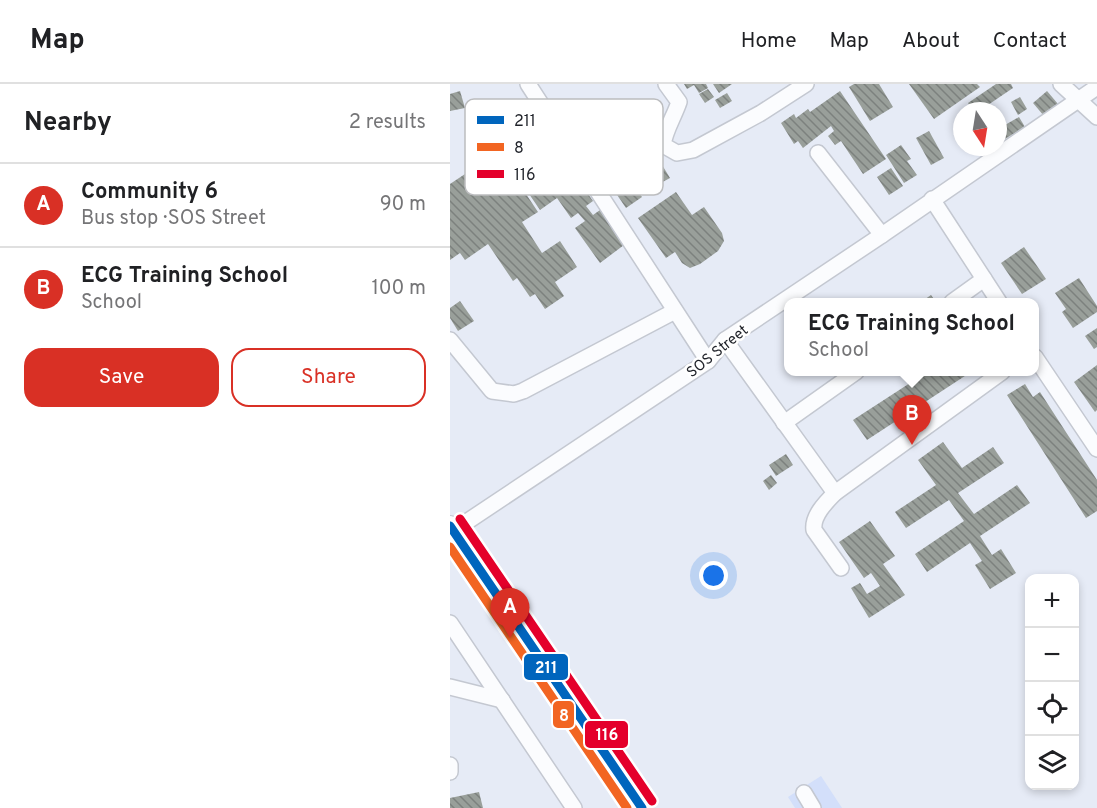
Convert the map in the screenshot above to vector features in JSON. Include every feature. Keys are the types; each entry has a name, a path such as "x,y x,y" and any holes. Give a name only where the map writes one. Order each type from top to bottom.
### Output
{"main road":[{"path":"451,528 642,808"}],"street":[{"path":"528,84 538,99"},
{"path":"666,84 679,102 664,135 663,145 677,153 693,150 760,113 806,84"},
{"path":"1061,84 1079,98 1097,117"},
{"name":"SOS Street","path":"788,298 1097,87"},
{"path":"818,153 882,235"},
{"path":"600,195 708,361"},
{"path":"932,199 996,298"},
{"path":"959,298 984,279"},
{"name":"SOS Street","path":"451,528 708,361 725,340 784,301"},
{"path":"450,340 492,391 514,394 675,311"},
{"path":"725,340 835,493"},
{"path":"1039,363 1097,449"},
{"path":"784,423 850,376"},
{"path":"841,568 813,527 825,503 835,493 996,376"},
{"path":"450,623 574,808"},
{"path":"450,687 502,699"},
{"path":"450,765 450,772"},
{"path":"804,793 813,808"}],"shaded area":[{"path":"821,776 842,808 795,808 788,797"}],"building":[{"path":"684,84 706,84 708,88 699,93 694,85 687,89"},
{"path":"713,84 732,84 719,93"},
{"path":"854,84 879,84 893,107 870,121 849,87"},
{"path":"909,84 977,84 980,87 958,102 953,102 953,106 934,119"},
{"path":"996,84 1011,84 1013,88 992,102 969,102"},
{"path":"708,89 714,97 705,103 699,94"},
{"path":"460,91 465,108 450,111 450,94"},
{"path":"840,91 886,159 863,174 841,141 835,145 828,136 834,131 831,126 803,148 798,141 794,144 781,123 794,114 796,118 808,109 810,112"},
{"path":"1047,91 1058,104 1044,116 1033,103"},
{"path":"727,93 732,101 720,108 715,100"},
{"path":"1020,97 1027,109 1018,115 1011,102"},
{"path":"1019,117 1025,127 1007,138 1007,124"},
{"path":"929,131 944,158 931,165 916,138"},
{"path":"901,145 911,159 907,161 917,175 904,183 886,155"},
{"path":"663,166 670,178 663,182"},
{"path":"891,168 903,186 889,195 877,177"},
{"path":"465,174 465,195 527,195 538,212 522,222 542,253 560,241 577,267 555,282 564,296 545,309 535,294 530,297 517,278 513,281 488,244 465,260 460,253 450,260 450,184"},
{"path":"676,192 692,215 704,207 722,233 724,241 718,251 690,268 682,263 675,252 666,258 638,218"},
{"path":"530,195 589,195 593,201 586,206 593,215 600,210 624,245 600,263 575,228 585,221 578,213 571,218 557,198 540,210"},
{"path":"617,195 641,195 642,197 626,208"},
{"path":"1024,247 1046,279 1022,294 1001,263"},
{"path":"1079,278 1097,306 1097,312 1073,328 1062,312 1066,309 1055,293"},
{"path":"460,301 474,321 458,331 450,318 450,308"},
{"path":"1097,328 1097,347 1094,349 1085,336"},
{"path":"1097,365 1097,410 1095,412 1074,382"},
{"path":"921,376 965,376 867,440 853,420"},
{"path":"1025,384 1033,397 1040,392 1097,480 1097,511 1086,518 1007,395"},
{"path":"943,442 962,468 993,447 1004,463 958,493 974,514 1017,485 1030,503 980,536 992,555 1001,549 1016,573 990,589 975,565 982,561 970,543 927,572 915,554 964,521 949,500 906,528 895,512 936,485 918,460"},
{"path":"786,454 793,465 776,476 769,465"},
{"path":"771,475 777,483 769,490 763,481"},
{"path":"870,521 895,556 883,564 905,595 869,618 851,588 860,583 867,594 880,586 871,573 864,578 839,542"},
{"path":"479,792 483,808 450,808 450,798"}],"transit line":[{"name":"116","path":"460,519 652,801"},
{"name":"211","path":"450,526 642,808"},
{"name":"8","path":"450,547 627,808"}],"place":[{"name":"ECG Training School","path":"912,445"},
{"name":"Community 6","path":"510,638"}]}
